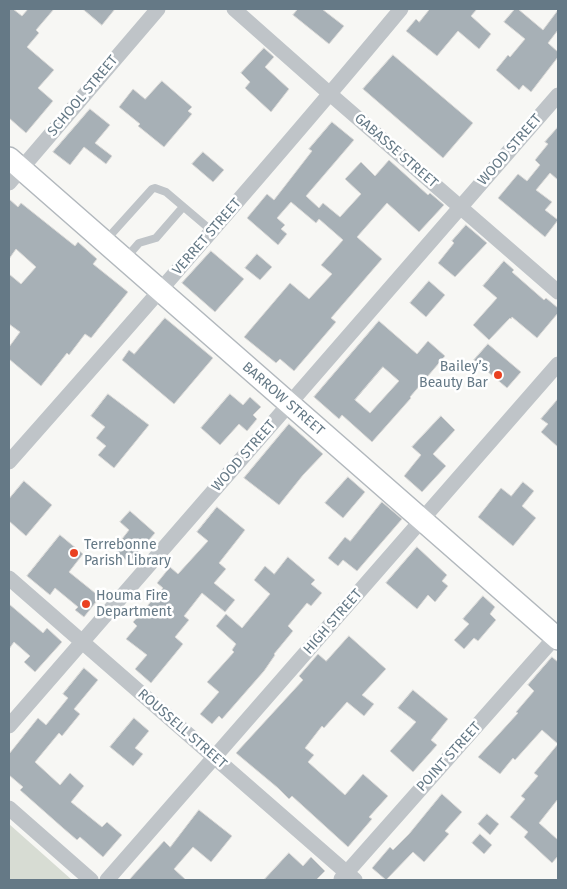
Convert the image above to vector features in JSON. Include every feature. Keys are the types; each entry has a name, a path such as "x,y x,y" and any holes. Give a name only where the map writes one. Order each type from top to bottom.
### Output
{"main road":[{"name":"BARROW STREET","path":"13,170 105,241 421,521 557,637"}],"street":[{"name":"SCHOOL STREET","path":"13,170 158,9"},
{"name":"GABASSE STREET","path":"234,9 558,292"},
{"name":"VERRET STREET","path":"9,462 212,231 330,94 400,9"},
{"name":"WOOD STREET","path":"9,726 82,642 223,487 289,404 558,95"},
{"name":"HIGH STREET","path":"108,880 350,598 421,521 558,364"},
{"name":"ROUSSELL STREET","path":"9,578 214,757 347,878"},
{"name":"POINT STREET","path":"347,878 557,637"},
{"path":"9,808 91,880"}],"lane":[{"path":"105,241 152,189 162,190 212,231"},
{"path":"125,259 139,243 156,238 183,206"}],"shaded area":[{"path":"9,824 72,880 9,880"}],"building":[{"path":"9,9 13,9 22,16 28,9 54,9 36,30 39,33 27,47 54,70 38,88 53,101 26,133 9,118"},
{"path":"83,9 115,9 102,25"},
{"path":"298,9 322,9 344,26 329,44 293,15"},
{"path":"430,9 477,9 471,16 491,34 479,49 458,31 437,56 406,31 416,19 419,22"},
{"path":"515,9 518,9 543,30 558,10 558,30 548,43 558,52 558,57 531,92 523,85 519,90 496,70 525,39 504,22"},
{"path":"264,48 274,57 265,67 289,89 271,112 245,88 250,82 241,73"},
{"path":"393,55 473,123 443,158 363,89"},
{"path":"162,81 192,107 188,111 192,114 164,147 138,126 140,124 119,107 133,89 145,99"},
{"path":"90,109 110,125 95,143 112,156 106,164 84,147 70,165 53,152"},
{"path":"332,122 354,140 306,196 319,208 323,203 340,217 361,194 345,179 361,162 375,176 389,160 428,195 430,193 444,205 419,232 387,203 357,237 382,259 331,318 336,322 294,371 280,359 276,363 244,337 290,283 309,299 332,274 321,265 343,240 319,219 316,223 291,202 277,218 285,225 281,229 287,234 278,245 247,218 267,194 274,200 312,151 309,149"},
{"path":"558,127 558,180 550,173 536,190 552,202 545,210 558,220 545,237 498,198 518,174 527,181 540,165 535,160 548,144 545,142"},
{"path":"203,152 224,170 213,182 192,164"},
{"path":"9,199 18,207 21,203 75,246 78,242 97,259 93,264 128,292 91,338 85,334 41,386 9,359 9,347 20,332 9,324 9,274 21,284 36,267 16,249 9,259"},
{"path":"466,225 487,243 455,277 438,263 454,243 452,241"},
{"path":"211,251 244,279 215,312 182,283"},
{"path":"257,254 272,267 260,280 245,268"},
{"path":"504,261 514,270 512,272 544,300 546,298 558,308 558,313 537,338 512,317 489,340 473,325 497,298 483,286"},
{"path":"429,281 445,295 426,317 410,303"},
{"path":"165,318 213,358 174,404 122,360 129,350 134,354"},
{"path":"379,321 417,354 428,341 445,356 372,442 342,415 339,419 314,397","holes":["383,367 399,381 370,413 355,400"]},
{"path":"488,344 521,372 507,388 474,360"},
{"path":"108,394 149,425 114,468 98,455 106,446 96,438 105,427 91,416"},
{"path":"230,394 243,405 250,397 261,407 253,415 257,419 247,431 239,424 220,445 201,428"},
{"path":"558,399 558,447 541,432 548,424 541,419"},
{"path":"441,416 455,430 433,454 446,466 422,492 404,476 421,455 412,447"},
{"path":"289,424 323,454 279,505 244,478"},
{"path":"348,477 365,492 343,518 325,503"},
{"path":"24,481 52,505 26,536 9,521 9,499"},
{"path":"523,482 534,491 522,506 536,518 513,546 478,517 501,488 511,496"},
{"path":"382,502 402,519 357,571 343,560 338,566 328,558 345,537 350,541"},
{"path":"217,507 245,530 219,563 226,569 214,583 235,600 225,612 202,593 184,616 189,620 175,637 183,644 151,683 135,669 147,655 126,639 137,626 133,622 163,588 157,583 170,567 178,574 208,541 197,532"},
{"path":"130,511 155,533 129,563 116,551 124,541 122,539 129,530 120,522"},
{"path":"60,535 83,554 69,572 100,597 84,617 75,610 78,607 55,588 50,595 27,576"},
{"path":"417,547 447,575 442,581 448,586 435,602 428,595 417,609 386,583"},
{"path":"288,557 315,580 311,584 322,593 311,606 307,603 288,626 293,631 274,654 264,671 222,719 219,716 212,724 200,714 219,692 207,682 234,652 232,650 236,644 216,626 226,614 242,628 270,594 254,580 265,566 274,574"},
{"path":"483,596 495,607 490,614 496,620 478,641 474,638 464,649 454,640 469,624 463,619"},
{"path":"9,604 43,633 47,628 62,642 35,672 24,662 30,656 14,642 9,649"},
{"path":"349,636 386,669 362,695 374,704 364,716 347,702 324,728 322,726 305,748 314,755 308,762 345,795 363,774 388,796 369,817 372,819 348,847 292,796 289,799 236,753 303,680 299,676 318,654 326,661"},
{"path":"552,657 558,662 558,744 542,730 515,760 513,758 500,774 478,757 518,713 516,712 534,691 528,685"},
{"path":"84,668 98,680 74,709 80,714 62,736 59,733 35,762 60,785 70,773 84,786 71,802 102,827 107,822 122,835 103,857 80,837 77,840 63,828 20,790 23,787 9,775 9,754 38,718 46,725 68,698 63,694"},
{"path":"413,690 448,719 431,740 437,745 413,772 390,751 416,722 398,708"},
{"path":"134,718 149,731 135,748 143,754 133,766 110,747"},
{"path":"558,744 558,799 539,823 558,840 558,856 552,863 524,837 528,832 510,817 525,799 521,796 538,776 534,773"},
{"path":"442,794 462,812 445,831 449,834 424,862 413,852 386,880 372,868 390,847 393,850 409,834"},
{"path":"199,810 232,836 211,862 193,847 174,869 186,880 129,880 164,841 170,847"},
{"path":"487,814 499,824 490,835 478,824"},
{"path":"480,834 492,845 484,854 472,843"},
{"path":"289,853 303,866 311,857 325,871 316,880 264,880"}],"place":[{"name":"Bailey’s Beauty Bar","path":"498,375"},
{"name":"Terrebonne Parish Library","path":"74,553"},
{"name":"Houma Fire Department","path":"86,604"}]}
